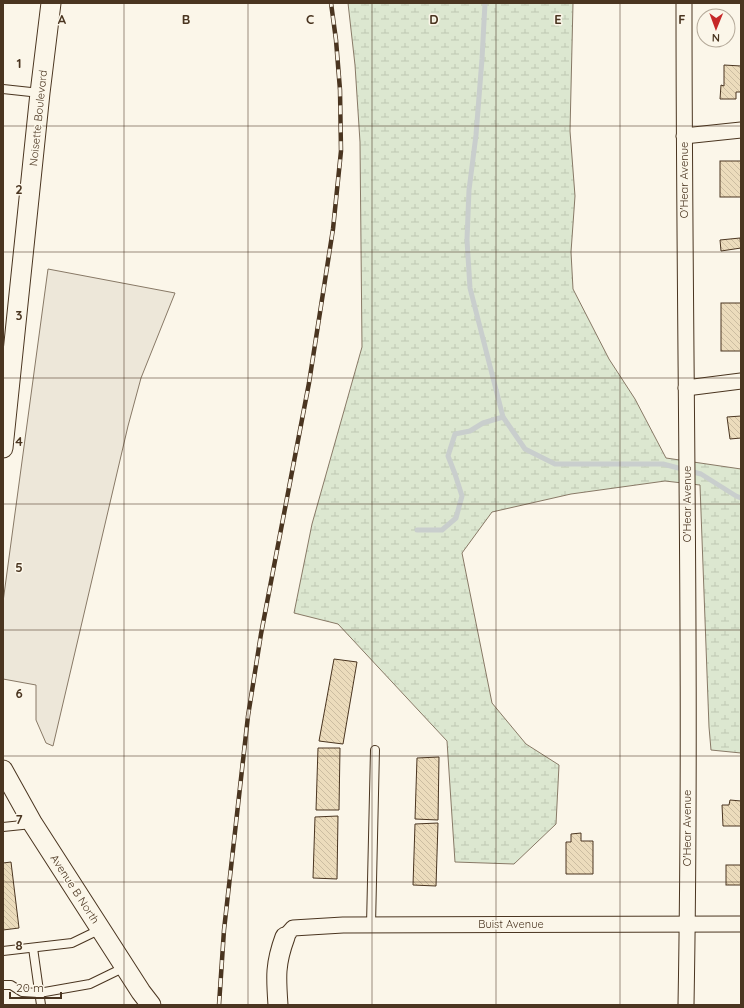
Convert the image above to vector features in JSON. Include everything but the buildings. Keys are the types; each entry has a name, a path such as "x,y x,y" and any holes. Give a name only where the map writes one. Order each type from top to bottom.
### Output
{"street":[{"name":"Noisette Boulevard","path":"3,448 40,93 51,3"},
{"name":"O'Hear Avenue","path":"684,3 688,488 686,1005"},
{"path":"684,136 741,130"},
{"path":"686,388 741,381"},
{"name":"Avenue B North","path":"3,770 33,824 151,1005"},
{"name":"Buist Avenue","path":"285,937 293,928 344,925 741,924"},
{"path":"278,1005 278,956 285,937"}],"lane":[{"path":"3,89 40,93"},
{"path":"371,925 374,750"},
{"path":"3,827 33,824"},
{"path":"3,951 72,942 101,929"},
{"path":"33,948 40,1005"},
{"path":"3,985 11,985 22,992 39,993 90,984 125,967"}],"green space":[{"path":"348,3 573,3 570,131 575,196 571,252 573,289 609,359 635,399 666,458 741,469 741,753 711,750 700,485 665,481 571,494 492,512 462,553 492,703 526,744 559,765 556,824 514,864 455,862 447,741 338,624 294,613 312,524 362,347 360,142 355,65"}],"shaded area":[{"path":"48,269 175,293 141,378 128,426 53,746 46,743 36,720 36,685 3,679 3,602"}],"waterway":[{"path":"485,3 476,135 469,190 467,240 470,288 503,417 525,449 555,464 663,464 701,474 741,498"},
{"path":"417,530 442,530 456,518 462,496 448,456 455,434 470,431 483,423 503,417"}],"railway":[{"path":"219,1005 224,930 248,716 261,634 309,383 333,229 341,151 340,90 331,3"}]}
